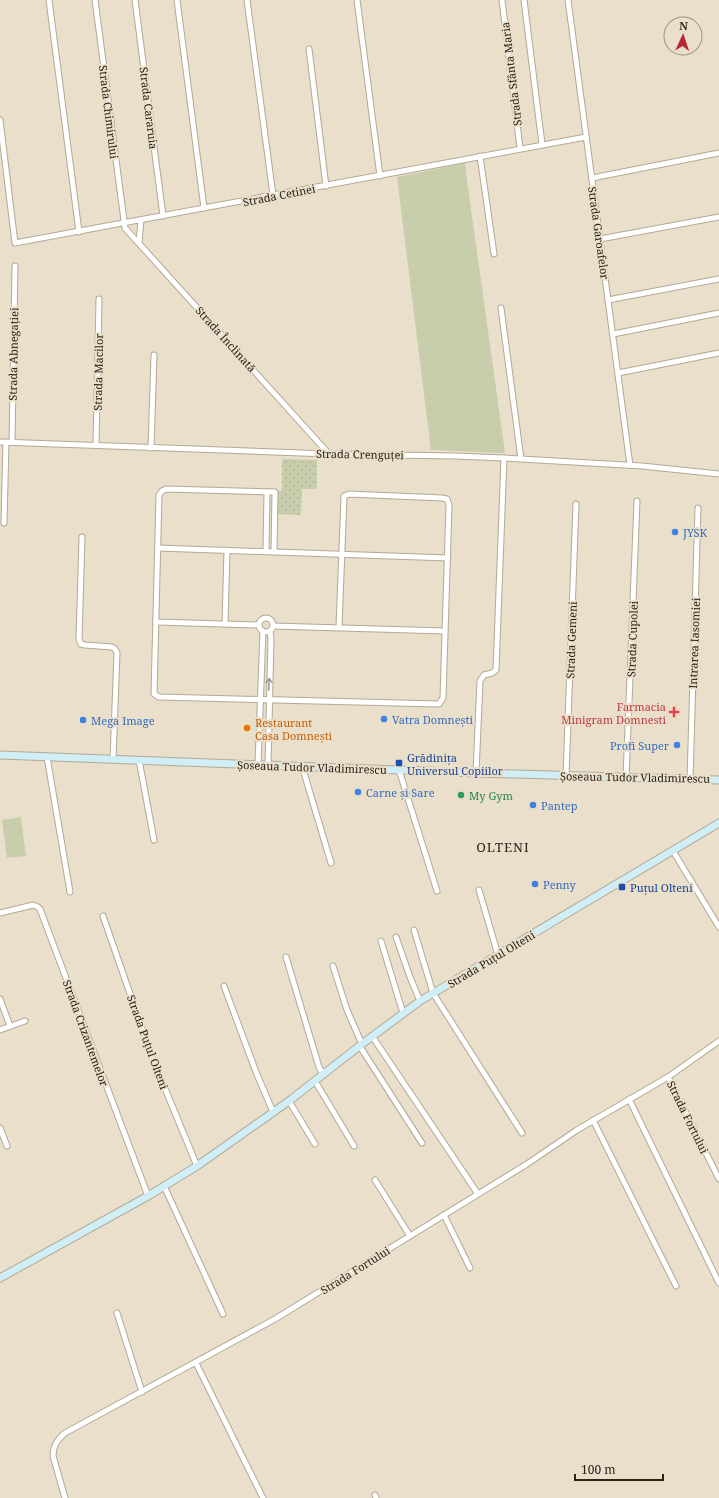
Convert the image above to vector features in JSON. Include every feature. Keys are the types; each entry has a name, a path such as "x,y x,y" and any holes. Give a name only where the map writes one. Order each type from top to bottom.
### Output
{"street":[{"path":"49,0 79,232"},
{"name":"Strada Chimirului","path":"95,0 124,224"},
{"name":"Strada Cararuia","path":"135,0 163,216"},
{"path":"177,0 204,208"},
{"path":"247,0 273,195"},
{"path":"357,0 380,176"},
{"name":"Strada Sfânta Maria","path":"502,0 520,148"},
{"path":"524,0 542,144"},
{"name":"Strada Garoafelor","path":"568,0 630,465"},
{"path":"309,49 326,186"},
{"name":"Strada Cetinei","path":"0,120 15,243 380,176 520,148 586,137"},
{"path":"592,178 719,153"},
{"path":"480,156 494,254"},
{"path":"600,239 719,217"},
{"path":"139,243 140,220"},
{"name":"Strada Înclinată","path":"124,224 125,228 329,454"},
{"name":"Strada Abnegației","path":"12,442 14,266"},
{"path":"608,300 719,279"},
{"name":"Strada Macilor","path":"96,446 99,300"},
{"path":"501,308 521,459"},
{"path":"613,334 719,314"},
{"path":"618,373 719,353"},
{"path":"151,448 154,355"},
{"path":"3,442 4,523"},
{"name":"Strada Crenguței","path":"3,442 329,454 504,458 630,465 719,474"},
{"path":"476,773 480,681 484,675 492,674 496,670 504,458"},
{"path":"274,552 275,492 162,491 159,495 153,692 156,696 439,704 443,698 448,558 449,502 447,499 346,494 344,498 339,627"},
{"path":"266,492 266,551"},
{"name":"Strada Cupolei","path":"626,777 637,501"},
{"name":"Strada Gemeni","path":"566,776 576,504"},
{"name":"Intrarea Iasomiei","path":"690,779 698,508"},
{"path":"82,537 79,639 81,644 112,647 115,648 116,652 113,759"},
{"path":"158,548 448,558"},
{"path":"224,624 227,550"},
{"path":"259,625 262,620 267,618 271,620 268,765"},
{"path":"156,622 259,625"},
{"path":"258,764 263,631 259,625"},
{"path":"263,631 272,628 339,627 445,631"},
{"path":"261,666 270,666"},
{"name":"Șoseaua Tudor Vladimirescu","path":"0,755 476,773 719,780"},
{"path":"47,757 70,892"},
{"path":"139,760 154,840"},
{"path":"302,766 331,863"},
{"path":"399,770 436,890"},
{"name":"Strada Puțul Olteni","path":"0,1278 148,1196 197,1166 289,1101 360,1045 420,1001 719,823"},
{"path":"673,851 719,927"},
{"path":"479,890 498,955"},
{"name":"Strada Crizantemelor","path":"0,913 33,905 40,909 148,1196"},
{"name":"Strada Puțul Olteni","path":"103,916 152,1057 197,1166"},
{"path":"414,930 433,993 522,1132"},
{"path":"396,937 420,1001"},
{"path":"381,942 404,1013"},
{"path":"286,957 319,1067 324,1074"},
{"path":"333,966 346,1010 360,1045 422,1143"},
{"path":"224,986 256,1072 273,1112"},
{"path":"0,999 10,1026"},
{"path":"0,1030 25,1021"},
{"path":"372,1036 478,1194"},
{"name":"Strada Fortului","path":"65,1498 54,1465 53,1450 65,1433 275,1319 528,1164 593,1120 668,1076 719,1041"},
{"name":"Strada Fortului","path":"668,1076 719,1179"},
{"path":"315,1081 354,1146"},
{"path":"629,1099 719,1282"},
{"path":"289,1101 315,1144"},
{"path":"593,1120 676,1286"},
{"path":"0,1128 7,1146"},
{"path":"375,1180 410,1236"},
{"path":"164,1186 223,1314"},
{"path":"444,1215 470,1268"},
{"path":"117,1313 142,1392"},
{"path":"196,1363 263,1498"}],"green space":[{"path":"465,163 505,453 431,450 397,177"},
{"path":"282,459 317,460 317,489 302,489 301,515 276,514 276,491 282,491"},
{"path":"21,817 26,856 7,858 2,820"}],"place":[{"name":"JYSK","path":"675,532"},
{"name":"Farmacia Minigram Domnesti","path":"674,712"},
{"name":"Vatra Domnești","path":"384,719"},
{"name":"Mega Image","path":"83,720"},
{"name":"Restaurant Casa Domnești","path":"247,728"},
{"name":"Profi Super","path":"677,745"},
{"name":"Grădinița Universul Copiilor","path":"399,763"},
{"name":"Carne și Sare","path":"358,792"},
{"name":"My Gym","path":"461,795"},
{"name":"Pantep","path":"533,805"},
{"name":"Penny","path":"535,884"},
{"name":"Puțul Olteni","path":"622,887"}],"district":[{"name":"OLTENI","path":"503,847"}]}
